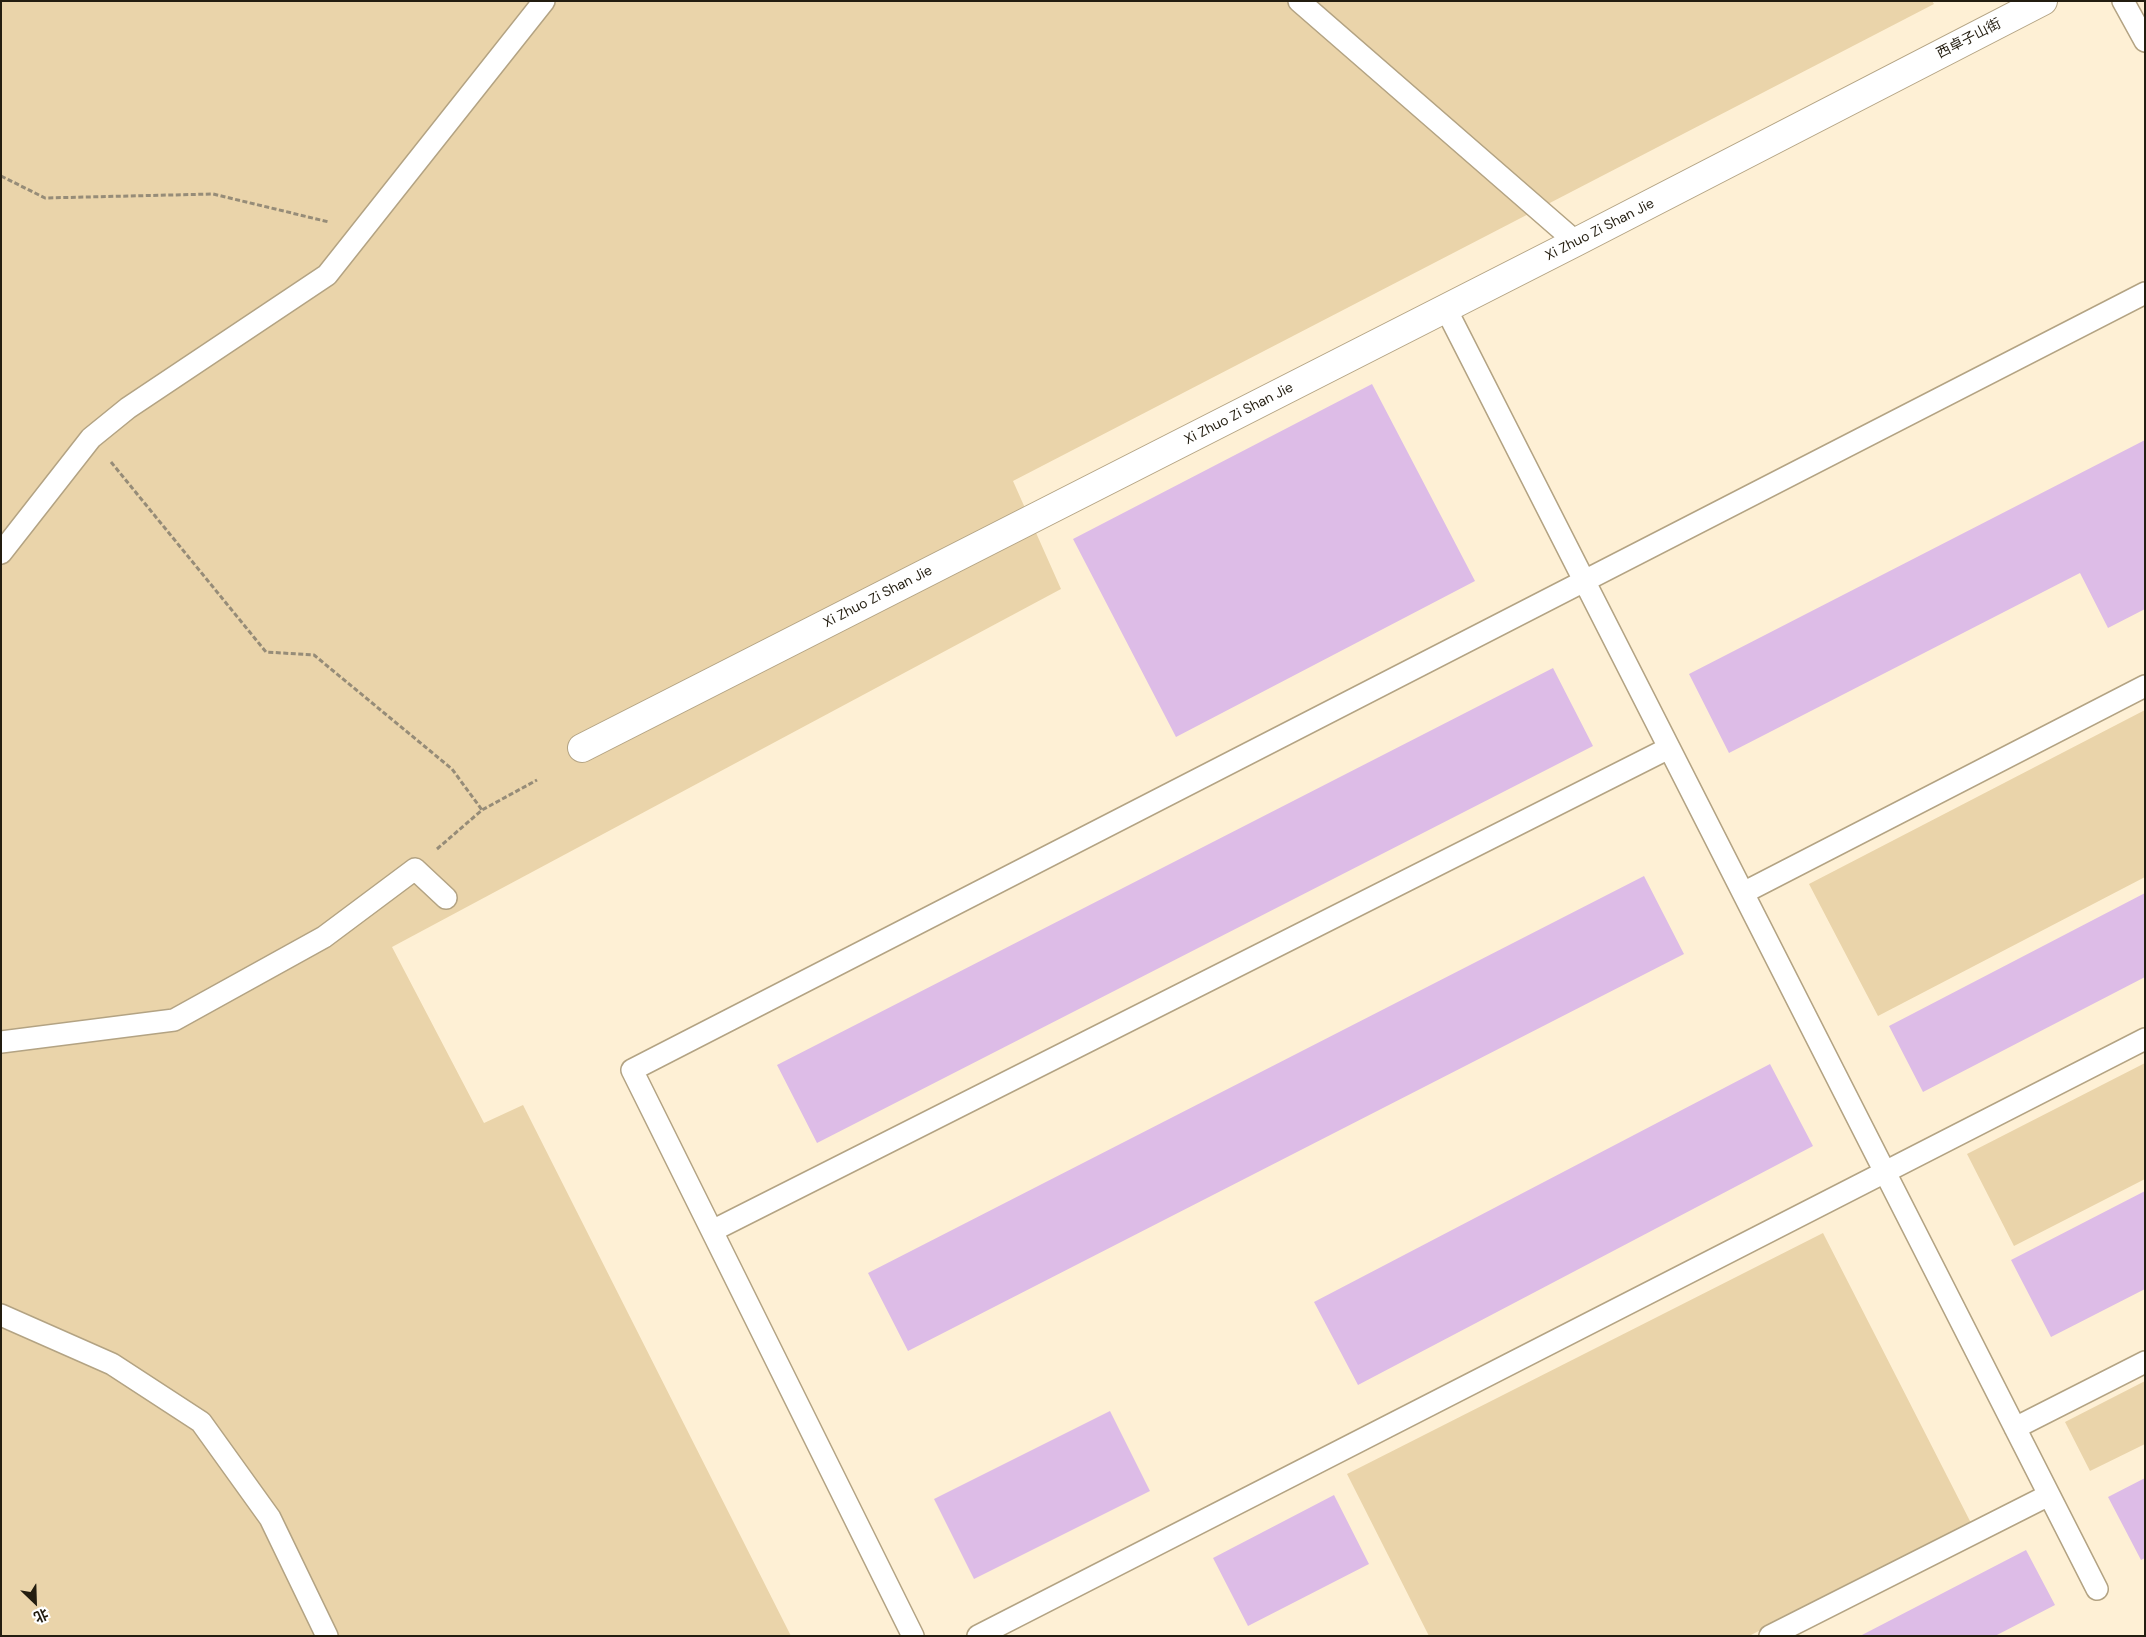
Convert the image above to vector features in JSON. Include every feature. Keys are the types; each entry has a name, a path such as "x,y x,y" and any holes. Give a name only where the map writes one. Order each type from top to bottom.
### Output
{"street":[{"name":"西卓子山街","path":"1895,77 2043,1"},
{"name":"Xi Zhuo Zi Shan Jie","path":"582,748 1446,309 1895,77"}],"lane":[{"path":"1,553 91,438 128,408 327,275 544,1"},
{"path":"1299,1 1576,242"},
{"path":"2124,1 2145,41"},
{"path":"914,1636 632,1070 2145,293"},
{"path":"1446,309 2097,1589"},
{"path":"1743,893 2145,686"},
{"path":"712,1231 1669,748"},
{"path":"1,1042 174,1020 324,937 415,869 446,898"},
{"path":"978,1636 2145,1039"},
{"path":"1,1315 112,1364 201,1422 270,1518 327,1636"},
{"path":"2015,1428 2145,1362"},
{"path":"1770,1636 2049,1495"}],"path":[{"path":"1,176 45,198 213,194 363,230"},
{"path":"91,438 266,652 314,655 452,769 482,810"},
{"path":"415,869 482,810 537,780"}],"shaded area":[{"path":"1,1 1932,1 1934,4 1013,481 1061,589 392,947 484,1123 523,1105 791,1636 1,1636"},
{"path":"2145,710 2145,877 1878,1016 1809,884"},
{"path":"2145,1063 2145,1179 2014,1246 1967,1154"},
{"path":"1823,1233 1971,1523 1749,1636 1429,1636 1347,1474"},
{"path":"2145,1381 2145,1444 2090,1471 2065,1422"}],"building":[{"path":"1372,384 1475,581 1176,737 1073,539"},
{"path":"2145,440 2145,609 2108,628 2080,573 1729,753 1689,674"},
{"path":"1553,668 1593,746 817,1143 777,1065"},
{"path":"1644,876 1684,954 908,1351 868,1273"},
{"path":"2145,893 2145,977 1923,1092 1889,1026"},
{"path":"1770,1064 1813,1146 1358,1385 1314,1302"},
{"path":"2145,1191 2145,1289 2051,1337 2011,1260"},
{"path":"1110,1411 1150,1491 974,1579 934,1499"},
{"path":"2145,1478 2145,1558 2141,1560 2108,1497"},
{"path":"1334,1495 1369,1564 1248,1626 1213,1558"},
{"path":"2026,1550 2055,1605 1995,1636 1860,1636"}]}
